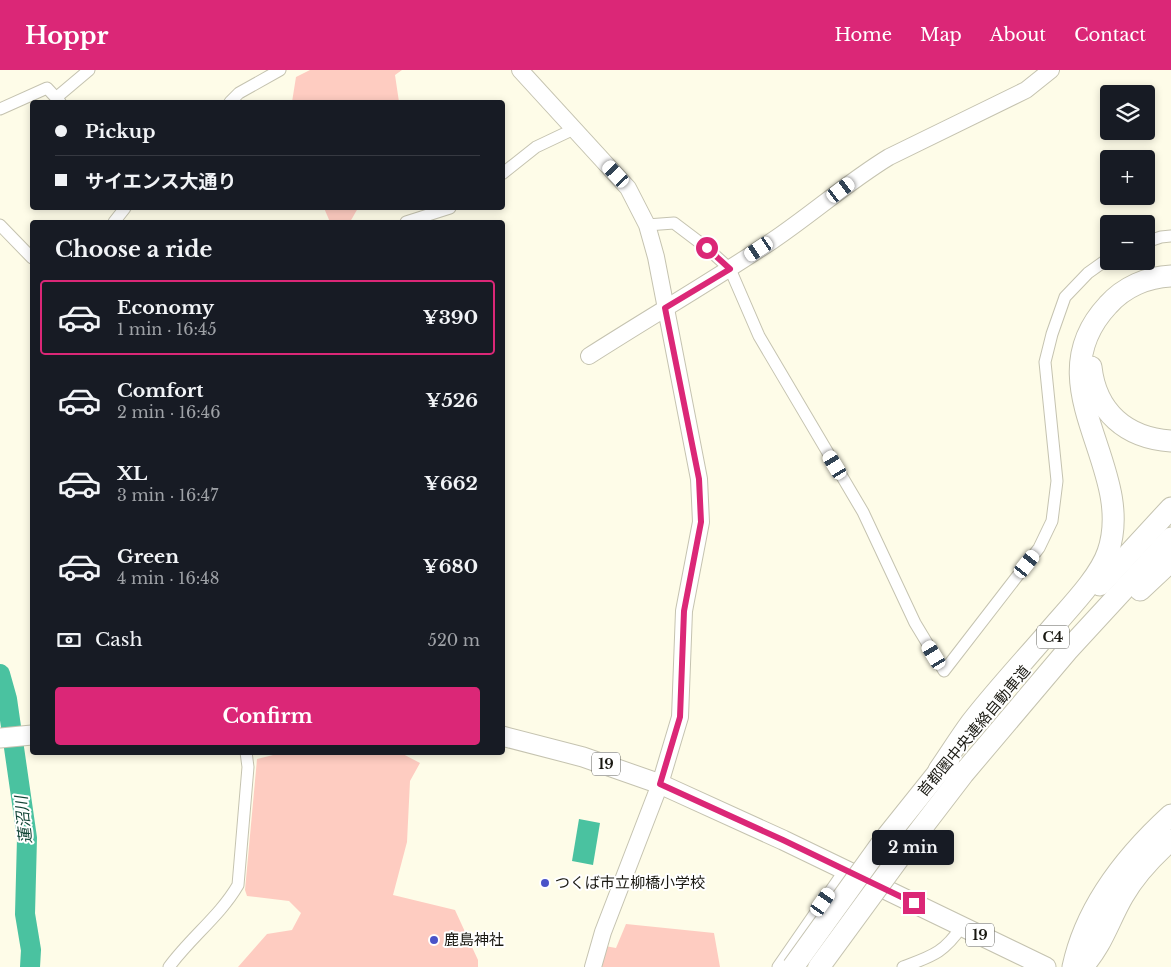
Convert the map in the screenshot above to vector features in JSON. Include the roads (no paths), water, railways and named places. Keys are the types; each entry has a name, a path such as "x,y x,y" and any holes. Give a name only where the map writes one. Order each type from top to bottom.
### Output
{"highway":[{"path":"940,770 972,722 1091,582 1108,553 1113,528 1112,506 1107,480 1083,403 1080,360 1085,339 1096,318 1112,300 1130,287 1151,278 1171,276"},
{"path":"1171,290 1140,295 1120,308 1103,327 1094,346 1091,367 1094,386 1100,400 1121,424 1142,436 1171,441"},
{"name":"首都圏中央連絡自動車道","path":"793,967 885,839 940,770 1051,640 1171,508"},
{"name":"首都圏中央連絡自動車道","path":"819,967 901,854 963,774 1067,651 1171,538"},
{"path":"1067,651 1091,638 1171,561"},
{"path":"1073,967 1078,944 1110,883 1144,840 1171,815"},
{"path":"1082,967 1095,954 1123,896 1156,854 1171,840"}],"main road":[{"path":"0,738 27,735"},
{"name":"19","path":"505,737 583,757 660,784 845,870 1046,967"}],"street":[{"path":"0,109 47,88 59,100 89,70"},
{"path":"232,100 240,93 280,70"},
{"path":"520,70 628,188 647,224 656,257 699,479 701,515 684,611 680,717 660,784 603,932 593,967"},
{"path":"589,356 730,269 889,157 1026,90 1051,70"},
{"path":"505,172 536,147 574,129"},
{"path":"116,220 123,210"},
{"path":"412,220 444,210"},
{"path":"647,224 674,223 707,248 730,269 759,336 863,512 915,623 944,671 1039,548 1052,521 1057,481 1045,362 1052,334 1066,297 1088,272 1100,264"},
{"path":"0,225 30,256"},
{"path":"1155,239 1171,236"},
{"path":"169,967 194,936 229,901 238,885 248,767 246,755"},
{"path":"778,967 845,870"},
{"path":"902,967 936,954 950,943 962,926"}],"waterway":[{"name":"蓮沼川","path":"0,674 7,699 27,838 25,914 31,950 30,967"}],"place":[{"name":"つくば市立柳橋小学校","path":"545,883"},
{"name":"鹿島神社","path":"434,940"}]}
